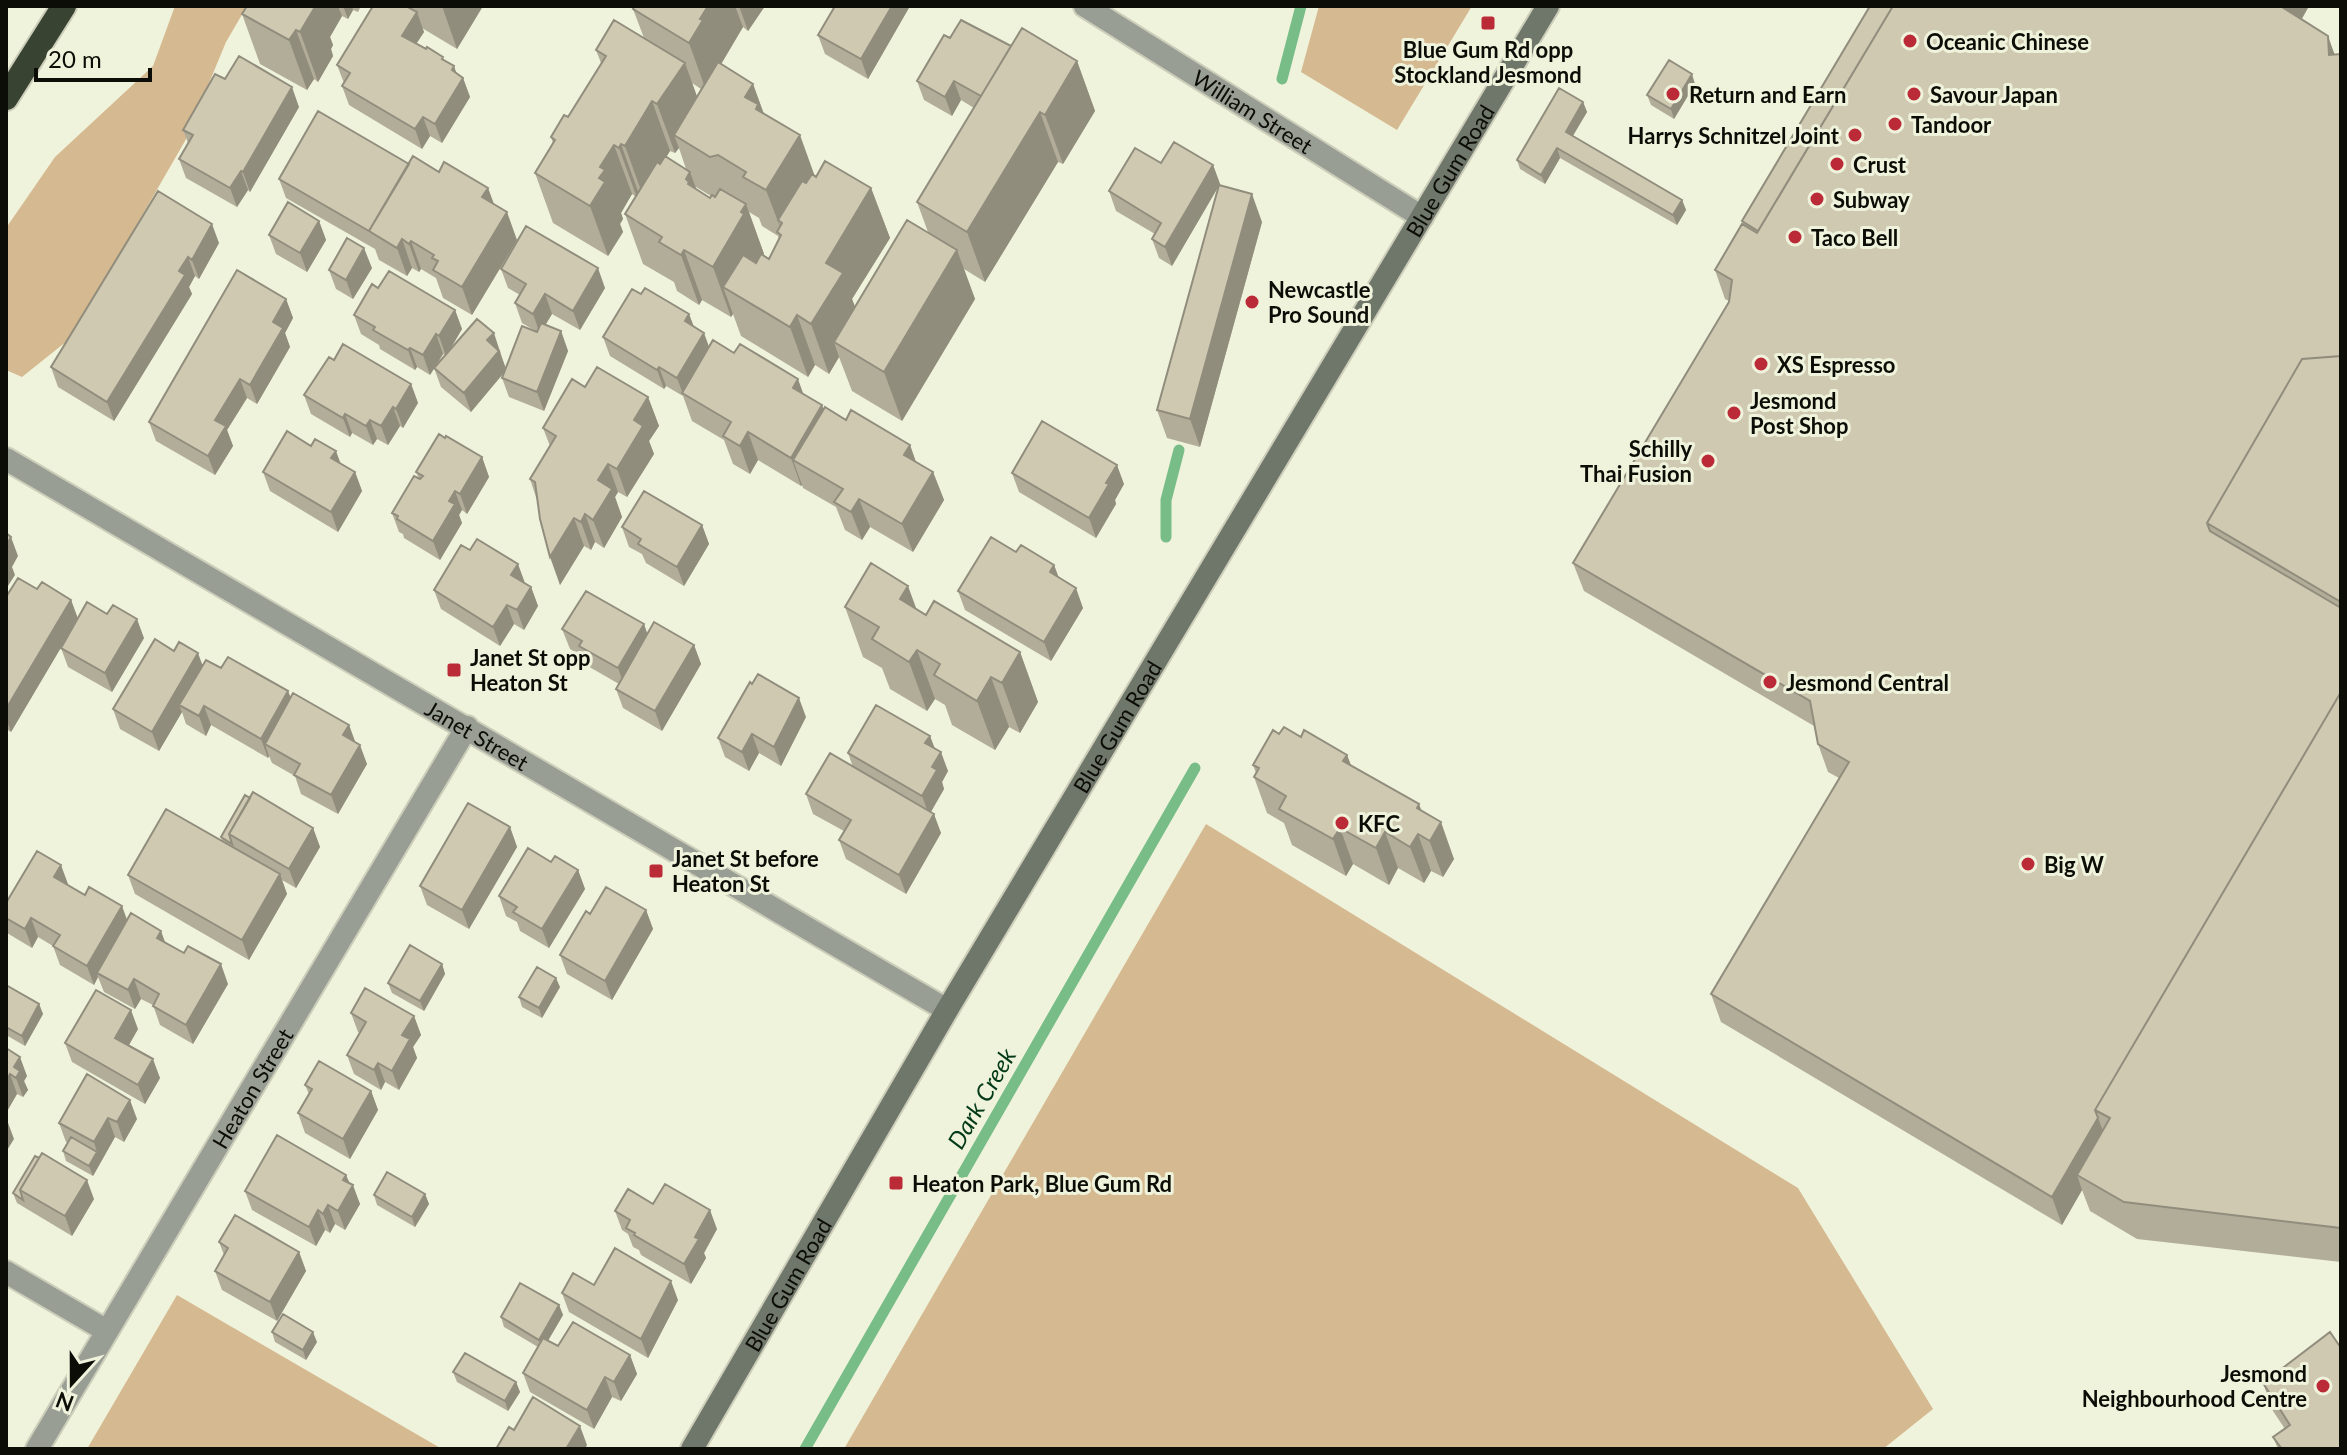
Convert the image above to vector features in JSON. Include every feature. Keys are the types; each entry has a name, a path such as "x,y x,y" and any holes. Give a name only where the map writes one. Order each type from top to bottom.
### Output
{"highway":[{"path":"6,98 64,6"}],"main road":[{"name":"Blue Gum Road","path":"692,1449 947,1010 1548,6"}],"street":[{"name":"William Street","path":"1085,6 1422,217"},
{"name":"Janet Street","path":"6,459 947,1010"},
{"name":"Heaton Street","path":"37,1449 467,727"},
{"path":"6,1272 107,1331"}],"shaded area":[{"path":"175,6 247,6 226,42 185,141 72,337 22,377 6,370 6,228 55,157 153,66"},
{"path":"1319,6 1472,6 1397,130 1301,72"},
{"path":"1206,824 1798,1188 1933,1409 1883,1449 844,1449"},
{"path":"177,1295 442,1449 87,1449"}],"building":[{"path":"247,6 315,7 300,32 296,30 289,40 242,14"},
{"path":"373,6 406,6 417,12 402,36 443,57 454,66 452,70 463,78 435,124 423,117 415,129 342,86 350,73 337,65"},
{"path":"635,6 708,6 689,43 633,9"},
{"path":"835,6 892,6 861,59 818,35"},
{"path":"1870,6 1893,6 1758,231 1742,221"},
{"name":"Jesmond Central","path":"1893,6 2282,6 2328,36 2329,55 2341,54 2341,356 2302,359 2207,523 2210,531 2341,608 2341,692 2095,1110 2098,1118 2052,1197 1711,994 1849,762 1818,744 1810,701 1573,563 1729,302 1732,280 1715,270 1742,224 1757,233"},
{"path":"614,20 685,63 657,104 652,101 625,146 621,144 619,148 614,145 600,167 605,170 599,178 605,182 590,206 535,173 555,140 551,137 564,115 568,117 606,56 596,50"},
{"path":"961,20 1011,46 981,96 954,81 945,97 917,81 944,35 950,38"},
{"path":"1022,28 1077,61 1045,115 1040,112 967,232 917,202"},
{"path":"239,56 292,87 243,172 230,188 179,159 193,135 183,130 215,74 225,79"},
{"name":"Return and Earn","path":"1669,60 1692,74 1671,109 1647,95"},
{"path":"718,62 753,84 745,97 758,104 756,109 800,135 766,190 743,177 746,172 718,155 710,157 674,135"},
{"path":"1559,88 1583,102 1566,132 1682,200 1673,215 1557,148 1541,175 1517,160"},
{"path":"318,111 409,164 369,231 279,179"},
{"path":"1174,142 1213,165 1165,247 1152,239 1161,223 1109,191 1135,148 1161,163"},
{"path":"413,156 439,172 444,162 488,188 482,197 507,212 462,287 433,270 438,261 432,258 434,255 411,241 409,244 402,239 397,248 369,231"},
{"path":"665,156 690,172 686,179 688,184 710,198 712,195 715,197 720,189 746,204 741,212 744,214 713,267 684,250 681,255 659,242 662,237 625,214 657,162 660,164"},
{"path":"825,161 871,188 826,263 843,273 811,324 797,315 790,327 723,287 743,255 756,263 761,254 769,259 781,235 777,232 782,223 778,220 802,181 806,183 812,174 816,177"},
{"path":"1219,185 1252,194 1190,419 1157,410"},
{"path":"158,191 212,224 192,260 188,257 179,271 185,275 107,402 51,367"},
{"path":"288,202 319,221 300,253 269,235"},
{"path":"907,220 957,250 884,372 834,342"},
{"path":"526,226 598,268 573,311 545,294 533,314 515,303 526,284 501,269"},
{"path":"347,238 364,248 346,280 329,270"},
{"path":"237,270 286,299 273,322 283,328 250,385 240,379 215,420 226,426 208,456 149,422"},
{"path":"389,271 455,310 423,355 373,330 375,327 354,315 372,284 378,288"},
{"path":"645,288 689,314 685,321 704,333 677,378 659,367 657,370 603,337 632,289 641,294"},
{"path":"477,319 494,333 487,340 499,351 464,393 434,368"},
{"path":"541,323 561,331 537,392 502,378 522,326 537,332"},
{"path":"713,340 734,353 740,344 798,379 793,388 822,405 791,458 748,432 740,446 723,436 731,422 682,393"},
{"path":"343,344 411,384 381,426 370,420 366,426 345,414 343,418 304,395 329,357 334,360"},
{"path":"2341,356 2341,602 2207,523 2302,359"},
{"path":"597,367 648,397 634,420 643,426 617,469 608,464 598,480 612,489 593,520 585,514 581,522 574,518 550,557 535,482 530,479 556,436 543,428 572,379 585,387"},
{"path":"825,407 846,420 851,410 910,445 904,455 933,472 902,524 859,499 851,512 834,502 843,489 793,460"},
{"path":"1042,421 1117,465 1089,518 1012,473"},
{"path":"287,431 311,446 315,439 336,451 331,458 355,472 331,512 263,472"},
{"path":"439,434 482,457 460,494 455,491 449,501 455,504 433,541 392,513 414,476 420,479 423,476 416,472"},
{"path":"644,491 702,525 677,567 638,544 641,539 622,527"},
{"path":"991,537 1016,552 1021,545 1054,565 1050,572 1076,588 1044,642 958,591"},
{"path":"477,539 518,564 511,575 531,587 517,610 507,605 493,627 434,590 461,545 470,550"},
{"path":"871,563 908,586 900,599 926,615 934,601 1020,652 1002,683 991,677 977,701 934,675 940,664 917,650 909,662 872,639 879,627 845,607"},
{"path":"18,578 37,589 42,582 71,600 6,709 6,597"},
{"path":"586,591 644,624 618,668 579,646 582,641 562,629"},
{"path":"87,602 107,614 113,605 137,619 105,673 61,648"},
{"path":"654,622 694,645 655,711 616,689"},
{"path":"155,639 174,651 179,642 198,653 152,732 113,709"},
{"path":"228,657 288,691 261,739 204,706 199,716 179,705 206,660 221,668"},
{"path":"758,674 799,698 774,747 752,734 742,752 718,738 750,682 752,684"},
{"path":"2341,692 2341,1228 2124,1202 2077,1175 2110,1118 2095,1110"},
{"path":"293,693 349,725 343,735 360,745 331,795 294,775 300,764 265,744"},
{"path":"876,705 930,736 925,743 941,752 932,767 937,770 922,796 848,753"},
{"path":"1284,727 1301,737 1304,730 1347,755 1343,761 1419,804 1417,808 1441,822 1430,841 1418,834 1410,847 1385,832 1376,848 1340,828 1333,839 1279,809 1286,796 1254,777 1259,768 1253,765 1273,730 1279,734"},
{"path":"830,753 934,814 899,875 839,840 851,820 806,794"},
{"path":"253,792 313,828 289,869 229,834"},
{"path":"245,795 250,798 229,834 232,844 221,837"},
{"path":"468,803 510,827 462,910 420,886"},
{"path":"166,809 280,874 242,940 128,875"},
{"path":"528,848 551,862 555,856 578,870 542,929 513,912 517,907 499,896"},
{"path":"37,851 61,865 54,877 85,895 89,887 122,906 87,966 53,946 60,935 31,918 25,929 6,918 6,903"},
{"path":"606,887 646,910 605,981 560,955 586,911 590,914"},
{"path":"131,913 161,931 157,938 184,953 188,946 221,964 186,1025 153,1006 159,994 134,979 128,990 97,973"},
{"path":"410,945 442,964 420,1001 388,983"},
{"path":"537,967 556,978 539,1008 519,997"},
{"path":"6,985 39,1004 22,1036 6,1027"},
{"path":"365,988 414,1016 402,1035 410,1039 392,1071 378,1063 374,1070 347,1055 366,1022 351,1013"},
{"path":"96,990 131,1010 115,1038 153,1059 138,1085 65,1043"},
{"path":"6,1048 20,1057 14,1067 20,1071 16,1078 10,1074 6,1082"},
{"path":"319,1061 371,1091 343,1139 298,1113 312,1089 305,1085"},
{"path":"87,1074 130,1100 117,1122 108,1118 94,1142 59,1123"},
{"path":"277,1135 346,1175 343,1180 353,1185 338,1211 328,1205 323,1214 318,1210 309,1227 245,1191"},
{"path":"71,1137 97,1152 89,1166 63,1151"},
{"path":"42,1153 87,1180 65,1216 20,1190"},
{"path":"35,1156 39,1158 20,1190 23,1200 13,1193"},
{"path":"387,1172 425,1194 412,1217 374,1195"},
{"path":"665,1184 710,1210 695,1237 699,1239 684,1264 634,1235 626,1228 630,1220 615,1211 628,1189 653,1204"},
{"path":"235,1215 299,1252 270,1302 215,1271 228,1248 219,1242"},
{"path":"615,1248 671,1281 641,1339 562,1293 573,1273 594,1285"},
{"path":"520,1283 559,1305 539,1340 501,1317"},
{"path":"283,1314 313,1332 303,1350 272,1332"},
{"path":"573,1322 630,1355 614,1382 605,1377 587,1410 523,1373 543,1338 558,1346"},
{"path":"2330,1332 2341,1348 2341,1449 2282,1449 2273,1437 2290,1425 2263,1383"},
{"path":"465,1353 516,1382 505,1401 453,1372"},
{"path":"533,1397 580,1426 566,1449 496,1449 509,1427 514,1430"}],"waterway":[{"name":"Dark Creek","path":"1282,79 1301,6"},
{"name":"Dark Creek","path":"1166,537 1166,500 1179,450"},
{"name":"Dark Creek","path":"805,1449 1195,768"}],"place":[{"name":"Blue Gum Rd opp Stockland Jesmond","path":"1488,23"},
{"name":"Oceanic Chinese","path":"1910,41"},
{"name":"Return and Earn","path":"1673,94"},
{"name":"Savour Japan","path":"1914,94"},
{"name":"Tandoor","path":"1895,124"},
{"name":"Harrys Schnitzel Joint","path":"1855,135"},
{"name":"Crust","path":"1837,164"},
{"name":"Subway","path":"1817,199"},
{"name":"Taco Bell","path":"1795,237"},
{"name":"Newcastle Pro Sound","path":"1252,302"},
{"name":"XS Espresso","path":"1761,364"},
{"name":"Jesmond Post Shop","path":"1734,413"},
{"name":"Schilly Thai Fusion","path":"1708,461"},
{"name":"Janet St opp Heaton St","path":"454,670"},
{"name":"Jesmond Central","path":"1770,682"},
{"name":"KFC","path":"1342,823"},
{"name":"Big W","path":"2028,864"},
{"name":"Janet St before Heaton St","path":"656,871"},
{"name":"Heaton Park, Blue Gum Rd","path":"896,1183"},
{"name":"Jesmond Neighbourhood Centre","path":"2323,1386"}]}
